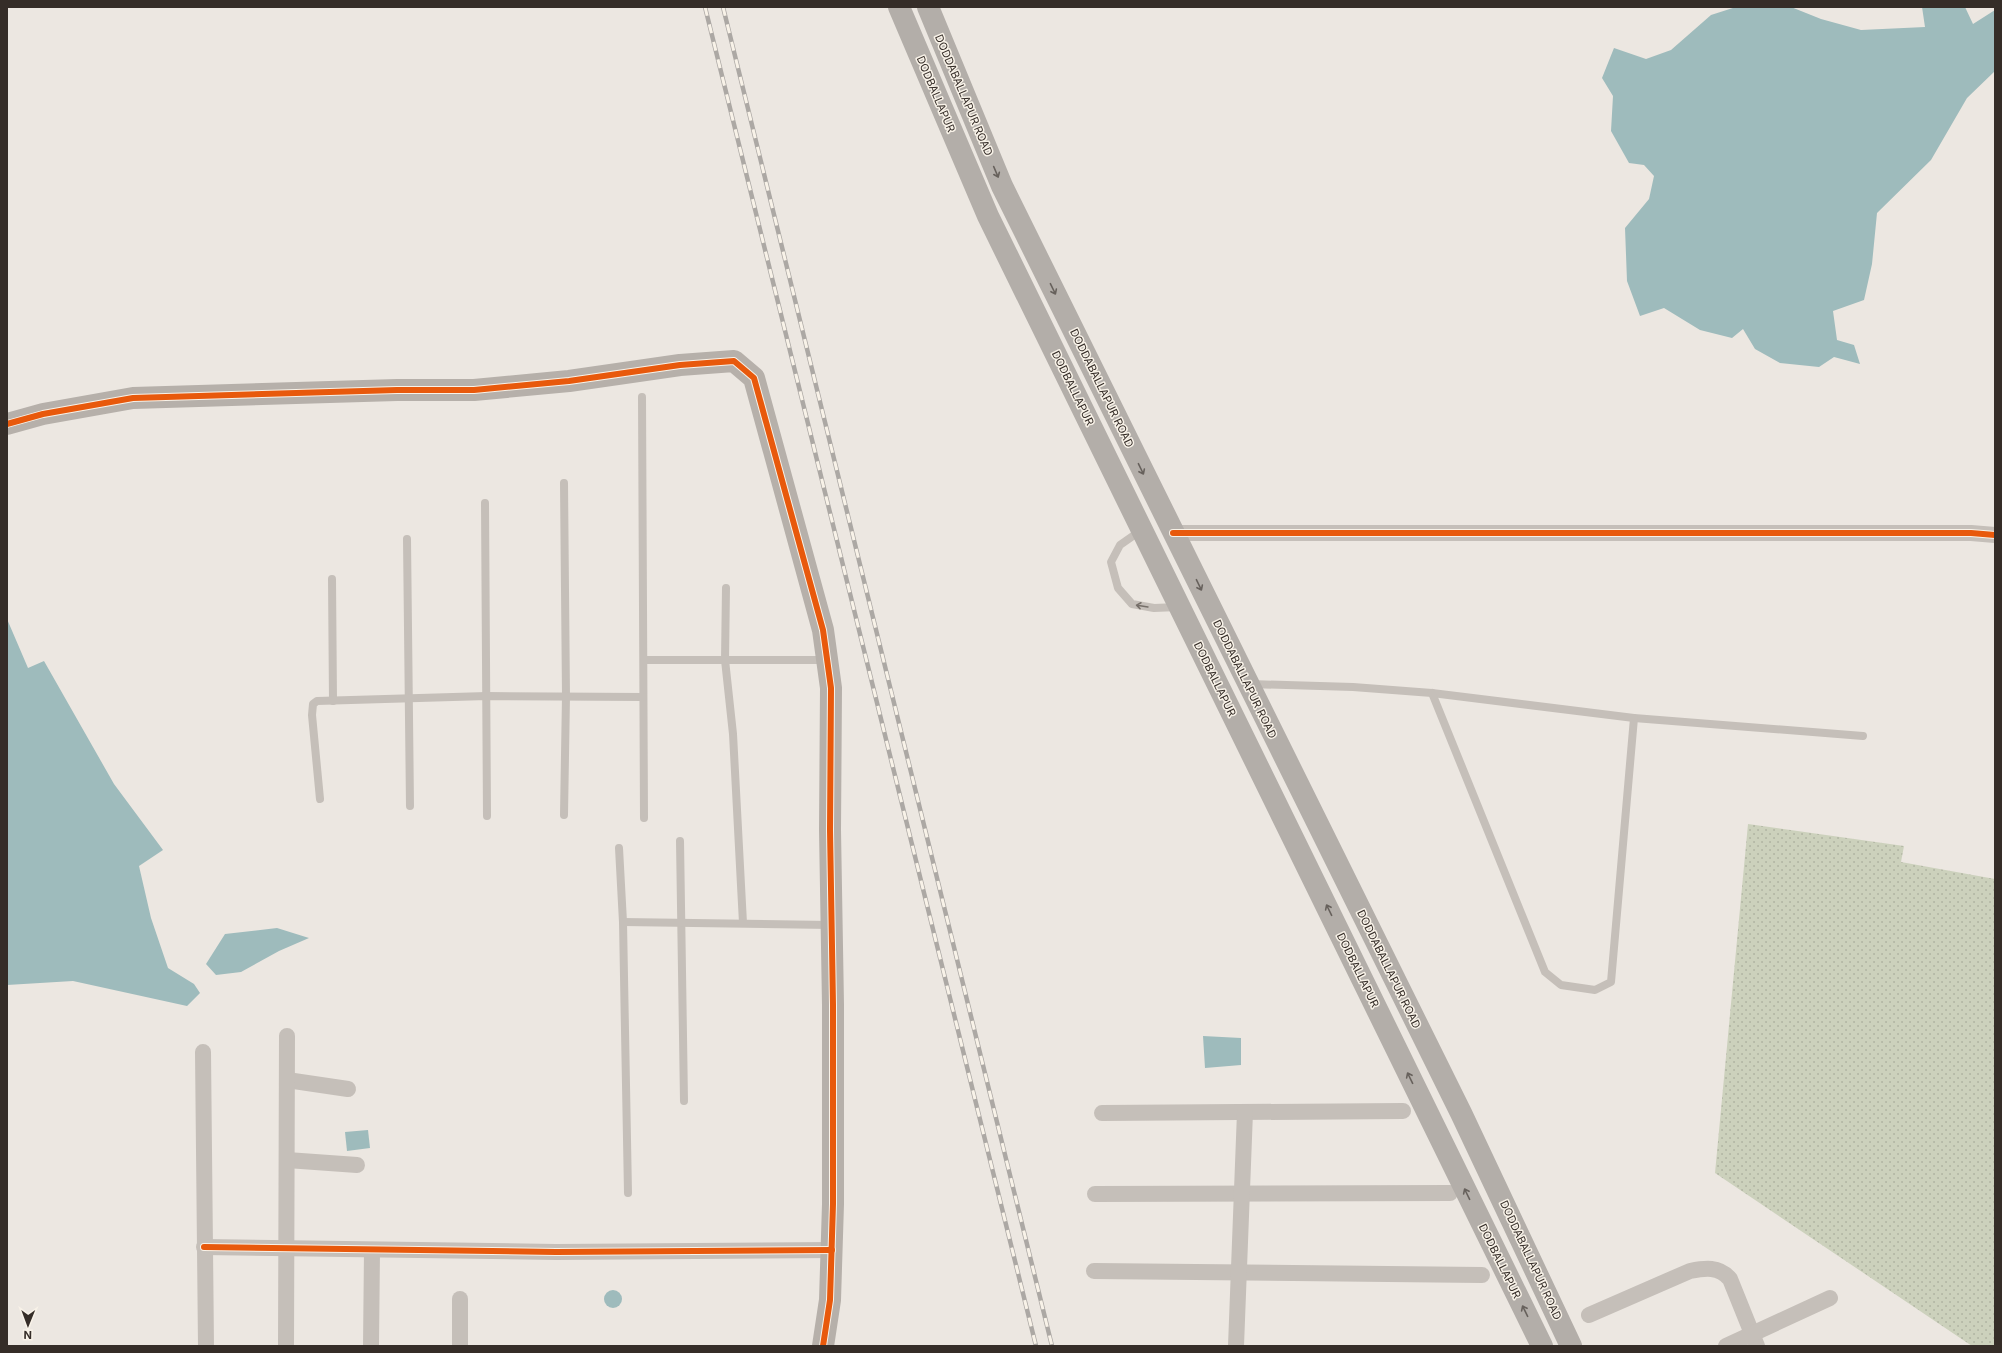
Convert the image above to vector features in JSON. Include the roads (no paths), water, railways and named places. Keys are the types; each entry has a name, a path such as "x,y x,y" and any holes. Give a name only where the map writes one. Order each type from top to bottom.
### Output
{"main road":[{"name":"DODBALLAPUR","path":"899,7 988,216 1542,1346"},
{"name":"DODDABALLAPUR ROAD","path":"928,7 1002,186 1461,1114 1571,1346"}],"street":[{"path":"7,424 43,414 133,398 397,390 474,390 569,381 680,365 734,361 754,378 823,630 831,688 830,830 832,1250 830,1300 823,1346"},
{"path":"1173,533 1971,533 1995,535"},
{"path":"286,1346 287,1036"},
{"path":"203,1052 206,1346"},
{"path":"287,1080 348,1089"},
{"path":"1102,1113 1403,1111"},
{"path":"1236,1346 1245,1112"},
{"path":"287,1160 357,1165"},
{"path":"1095,1194 1450,1194"},
{"path":"204,1247 564,1252 832,1250"},
{"path":"371,1346 372,1250"},
{"path":"1589,1315 1690,1270 1704,1268 1716,1269 1730,1279 1755,1340"},
{"path":"1094,1271 1482,1275"},
{"path":"1726,1346 1755,1340 1830,1298"},
{"path":"460,1299 460,1346"}],"lane":[{"path":"642,397 644,818"},
{"path":"564,483 566,696 564,816"},
{"path":"485,503 487,816"},
{"path":"1142,530 1120,545 1111,562 1118,588 1132,604 1154,608 1180,607"},
{"path":"407,539 410,806"},
{"path":"332,579 333,701"},
{"path":"726,588 725,660 733,734 743,922"},
{"path":"644,660 827,660"},
{"path":"1247,684 1353,686 1432,693 1634,718 1863,736"},
{"path":"1432,693 1545,972 1561,984 1595,990 1611,982 1634,718"},
{"path":"320,799 312,709 313,704 317,702 487,696 643,696"},
{"path":"680,841 680,922 684,1101"},
{"path":"619,848 623,922 628,1192"},
{"path":"623,922 743,922 831,925"}],"water":[{"path":"1736,7 1791,7 1821,19 1861,30 1925,27 1922,7 1965,7 1973,24 1995,10 1995,71 1967,98 1931,160 1877,213 1872,264 1864,300 1833,311 1837,340 1854,345 1860,364 1834,357 1819,367 1780,363 1755,349 1743,329 1732,338 1700,330 1664,308 1640,316 1627,281 1625,228 1649,199 1654,176 1644,165 1629,163 1611,131 1613,96 1602,78 1614,48 1646,59 1671,50 1711,15"},
{"path":"7,619 28,668 44,661 114,784 163,850 139,866 151,918 168,968 194,984 200,993 187,1006 73,981 7,985"},
{"path":"277,928 309,938 279,951 241,972 216,975 206,964 225,934"},
{"path":"1203,1036 1241,1038 1241,1065 1205,1068"},
{"path":"368,1130 370,1148 347,1151 345,1132"},
{"path":"609,1290 617,1290 622,1295 620,1306 617,1308 609,1308 604,1303 604,1295"}],"railway":[{"path":"705,7 1036,1346"},
{"path":"723,7 1052,1346"}]}
